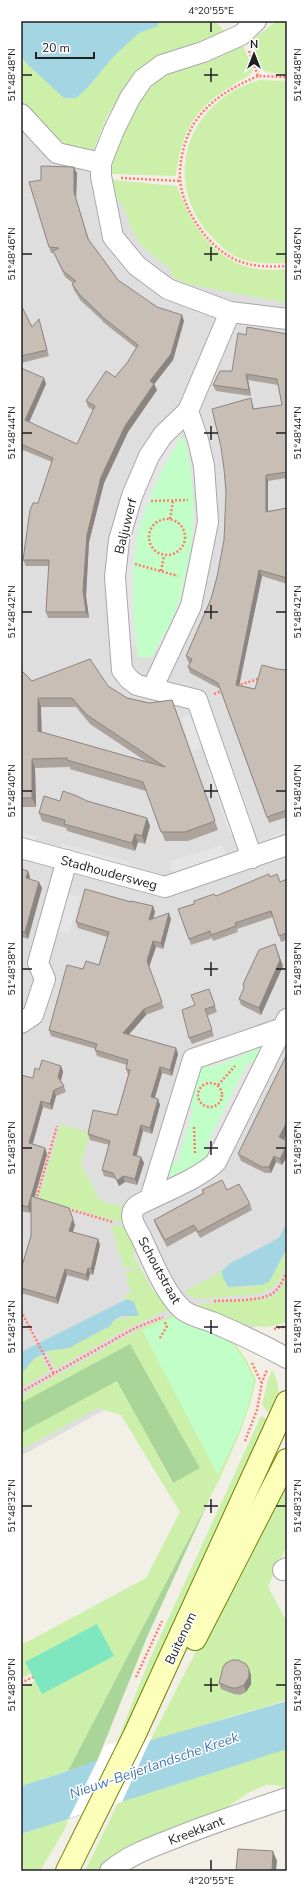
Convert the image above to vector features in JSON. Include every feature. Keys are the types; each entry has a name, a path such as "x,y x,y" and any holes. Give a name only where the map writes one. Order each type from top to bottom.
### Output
{"main road":[{"name":"Buitenom","path":"67,1871 87,1844 140,1734 287,1402"},
{"name":"Buitenom","path":"140,1734 287,1460"},
{"name":"Buitenom","path":"80,1871 87,1844"}],"street":[{"path":"256,21 241,35 203,52 162,65 143,79 130,98 114,130 101,170 113,237 137,266 168,289 230,312 287,319"},
{"path":"21,114 57,154 101,170"},
{"name":"Baljuwerf","path":"197,700 137,685 129,679 122,670 115,576 119,540 130,502 149,456 163,435 188,411 230,312"},
{"path":"152,689 191,606 208,522 204,466 198,440 188,411"},
{"path":"197,700 252,858"},
{"name":"Stadhoudersweg","path":"21,848 165,887 287,845"},
{"path":"21,1023 33,1015 45,979 38,963 67,860"},
{"name":"Schoutstraat","path":"281,1355 182,1310 172,1296 135,1226 131,1214 133,1208 210,1168 216,1162 285,1023"},
{"name":"Schoutstraat","path":"150,1198 194,1059 285,1023"},
{"name":"Kreekkant","path":"110,1871 122,1861 143,1850 207,1825 287,1798"}],"path":[{"path":"241,35 258,76"},
{"path":"287,77 258,76 226,91 202,113 186,140 180,164 180,182 193,218 204,234 217,248 239,261 274,267 287,266"},
{"path":"101,170 180,182"},
{"path":"130,502 206,500"},
{"path":"170,519 173,501"},
{"path":"170,519 176,522 184,531 184,544 176,553 164,556 154,550 149,540 149,534 151,529 159,521 170,519"},
{"path":"161,571 164,556"},
{"path":"117,560 196,581"},
{"path":"233,687 262,677"},
{"path":"197,700 226,690"},
{"path":"206,1083 218,1085 223,1092 221,1102 212,1107 203,1104 198,1094 200,1088 206,1083"},
{"path":"200,1109 203,1104"},
{"path":"194,1121 198,1174"},
{"path":"43,1202 36,1200 57,1126"},
{"path":"64,1208 125,1226 135,1226"},
{"path":"212,1301 256,1298 272,1294 280,1285 287,1272"},
{"path":"21,1392 135,1328 182,1310"},
{"path":"21,1311 54,1374"},
{"path":"160,1338 167,1326 162,1317"},
{"path":"243,1444 257,1410 262,1382 281,1355"},
{"name":"Buitenom","path":"134,1684 162,1620"},
{"path":"21,1683 33,1677"}],"shaded area":[{"path":"21,77 151,235 287,293 287,1309 21,1456"},
{"path":"175,429 182,433 162,470 146,507 137,537 133,567 133,614 137,645 129,648 122,572 129,526 167,439"},
{"path":"191,437 200,521 192,574 178,619 163,652 156,649 174,616 181,594 191,550 195,495 190,461 184,438"},
{"path":"212,710 254,826 248,828 206,712"},
{"path":"193,714 205,747 192,752 181,717"},
{"path":"212,768 236,834 230,836 207,770"},
{"path":"287,830 287,836 271,842 269,837"},
{"path":"21,832 36,836 35,841 21,837"},
{"path":"62,844 130,862 129,867 61,848"},
{"path":"222,845 227,858 174,875 169,862"},
{"path":"65,893 80,897 69,934 55,930"},
{"path":"244,1048 245,1054 210,1068 207,1061"},
{"path":"248,1062 254,1065 212,1151 205,1148"},
{"path":"187,1106 193,1109 177,1163 170,1161"},
{"path":"137,1248 163,1295 154,1292 133,1255"}],"green space":[{"path":"158,21 215,21 225,32 197,44 153,59 132,78 107,116 92,154 59,144 21,104 21,56 27,64 88,87 115,55 139,33 157,26"},
{"path":"277,21 287,21 287,75 262,71 257,65 249,42"},
{"path":"243,45 253,70 250,75 219,94 198,114 190,126 184,140 179,156 176,176 112,174 111,158 121,136 142,99 155,82 172,72"},
{"path":"259,80 287,81 287,263 251,261 239,258 223,248 202,224 192,207 186,189 185,170 187,151 194,133 204,116 228,94"},
{"path":"112,180 177,186 184,205 193,222 216,250 231,260 247,267 266,270 287,269 287,303 197,286 185,283 172,276 170,268 152,255 137,239 131,228 123,206 114,196"},
{"path":"180,438 184,438 189,460 194,505 194,528 188,573 174,616 152,657 138,657 133,613 132,583 136,539 148,499"},
{"path":"260,1044 262,1049 254,1065 248,1062 206,1147 212,1151 205,1160 171,1177 168,1173 170,1161 177,1163 193,1109 187,1106 199,1067 207,1061 210,1068 245,1054 244,1048"},
{"path":"61,1124 90,1133 81,1164 100,1201 118,1206 125,1204 122,1214 123,1223 38,1199"},
{"path":"111,1225 127,1227 137,1248 133,1255 140,1267 124,1268"},
{"path":"287,1248 286,1263 282,1277 267,1291 259,1294 197,1299 184,1292 222,1271 222,1276 228,1287 253,1286 261,1284 272,1277"},
{"path":"141,1268 154,1292 163,1295 170,1309 126,1329 57,1368 54,1367 47,1351 69,1348 110,1326 115,1319 133,1316 127,1299 125,1300 126,1294 132,1292 127,1283 126,1271"},
{"path":"287,1276 287,1322 275,1326 253,1326 231,1320 199,1306 201,1304 270,1298 278,1293"},
{"path":"174,1315 225,1337 235,1344 246,1359 256,1380 245,1417 220,1478 68,1771 21,1786 21,1688 35,1681 42,1694 31,1673 21,1679 21,1643 27,1642 146,1578 180,1512 121,1415 98,1408 21,1450 21,1433 117,1380 172,1483 200,1468 130,1344 21,1403 21,1396 141,1328"},
{"path":"176,1316 224,1339 233,1345 244,1360 254,1380 248,1405 239,1431 218,1475 142,1330"},
{"path":"130,1344 200,1468 173,1483 117,1381 21,1433 21,1403"},
{"path":"41,1355 48,1372 21,1388 21,1374 34,1359"},
{"path":"272,1370 278,1387 275,1415 267,1412 262,1404"},
{"path":"261,1416 270,1421 126,1741 117,1742 148,1663"},
{"path":"287,1474 287,1545 268,1587 287,1622 287,1700 150,1741"},
{"path":"210,1498 147,1637 97,1761 68,1771"},
{"path":"97,1624 114,1656 42,1694 25,1662"},
{"path":"287,1748 287,1788 276,1785 265,1785 248,1793 224,1809 107,1862 97,1871 85,1871 118,1803"},
{"path":"69,1818 65,1829 40,1871 21,1871 21,1834"}],"water":[{"path":"21,21 158,21 158,26 139,33 115,55 88,87 76,98 64,98 27,64 21,56"},
{"path":"287,1222 287,1248 269,1282 262,1285 228,1287 222,1276 222,1271 229,1264 279,1238"},
{"path":"127,1299 134,1302 139,1316 122,1316 115,1319 110,1326 69,1348 47,1351 34,1359 21,1374 21,1352"},
{"name":"Nieuw-Beijerlandsche Kreek","path":"287,1701 287,1749 21,1834 21,1786 68,1771 155,1739"}],"pier":[{"path":"152,1736 122,1802 69,1818 105,1745"}],"building":[{"path":"41,166 74,167 74,192 88,239 118,280 157,307 182,315 171,354 150,381 154,384 125,426 101,477 87,535 83,590 86,612 46,612 49,560 23,560 30,510 33,503 38,503 53,458 21,444 21,368 44,378 25,420 77,444 95,406 86,401 106,371 115,377 127,363 138,345 101,316 79,294 72,284 76,281 63,271 53,251 59,248 49,247 29,182 41,180"},
{"path":"21,305 32,327 39,319 47,350 21,356"},
{"path":"247,327 287,334 287,472 266,475 266,512 287,508 287,578 259,570 236,685 255,689 262,665 287,670 287,810 267,817 218,683 188,667 192,659 186,656 211,599 224,540 226,492 224,469 221,447 212,409 251,398 253,409 282,405 277,379 246,374 249,390 213,385 220,371 232,371 238,333 246,335"},
{"path":"90,659 108,686 127,698 149,703 172,700 215,821 185,832 161,832 143,782 67,760 67,758 32,759 32,798 21,798 21,670 32,681","holes":["38,698 72,698 87,715 165,767 38,731"]},
{"path":"63,791 87,801 147,818 142,836 135,834 132,843 64,824 65,820 39,813 44,796 60,801"},
{"path":"21,869 28,871 26,878 39,882 25,932 21,931"},
{"path":"269,874 270,877 277,874 280,882 287,879 287,933 279,936 271,911 235,923 236,926 211,935 210,931 189,939 178,909 194,904 194,901 214,894 216,896"},
{"path":"85,889 131,902 153,906 149,920 169,913 161,943 153,941 147,961 162,1002 144,1009 123,1033 176,1048 170,1070 160,1067 151,1097 158,1099 150,1128 141,1125 133,1155 141,1157 135,1179 123,1176 117,1181 113,1173 102,1170 110,1141 88,1134 93,1110 117,1115 130,1070 126,1069 128,1060 95,1050 97,1044 49,1030 67,965 83,969 86,961 99,965 109,932 76,922"},
{"path":"275,944 280,960 259,1008 239,999 244,988 243,984 259,950"},
{"path":"209,989 215,1006 205,1009 212,1030 189,1038 182,1010 195,1005 191,995"},
{"path":"287,1054 287,1122 279,1137 287,1141 287,1145 280,1159 274,1156 269,1167 262,1167 238,1154"},
{"path":"42,1060 61,1066 58,1077 64,1086 54,1090 50,1104 41,1101 29,1143 45,1148 28,1207 21,1205 21,1075 33,1078 35,1068 39,1070"},
{"path":"222,1180 227,1190 239,1184 250,1204 198,1232 194,1225 165,1240 154,1220 204,1193 202,1190"},
{"path":"31,1196 69,1208 73,1219 69,1231 98,1239 91,1269 88,1268 86,1275 65,1269 56,1298 21,1288 21,1269 31,1236"},
{"path":"232,1660 238,1660 246,1664 249,1669 249,1677 244,1685 237,1688 232,1688 219,1683 223,1667 226,1663"},
{"path":"238,1849 273,1851 272,1871 236,1871"}]}
